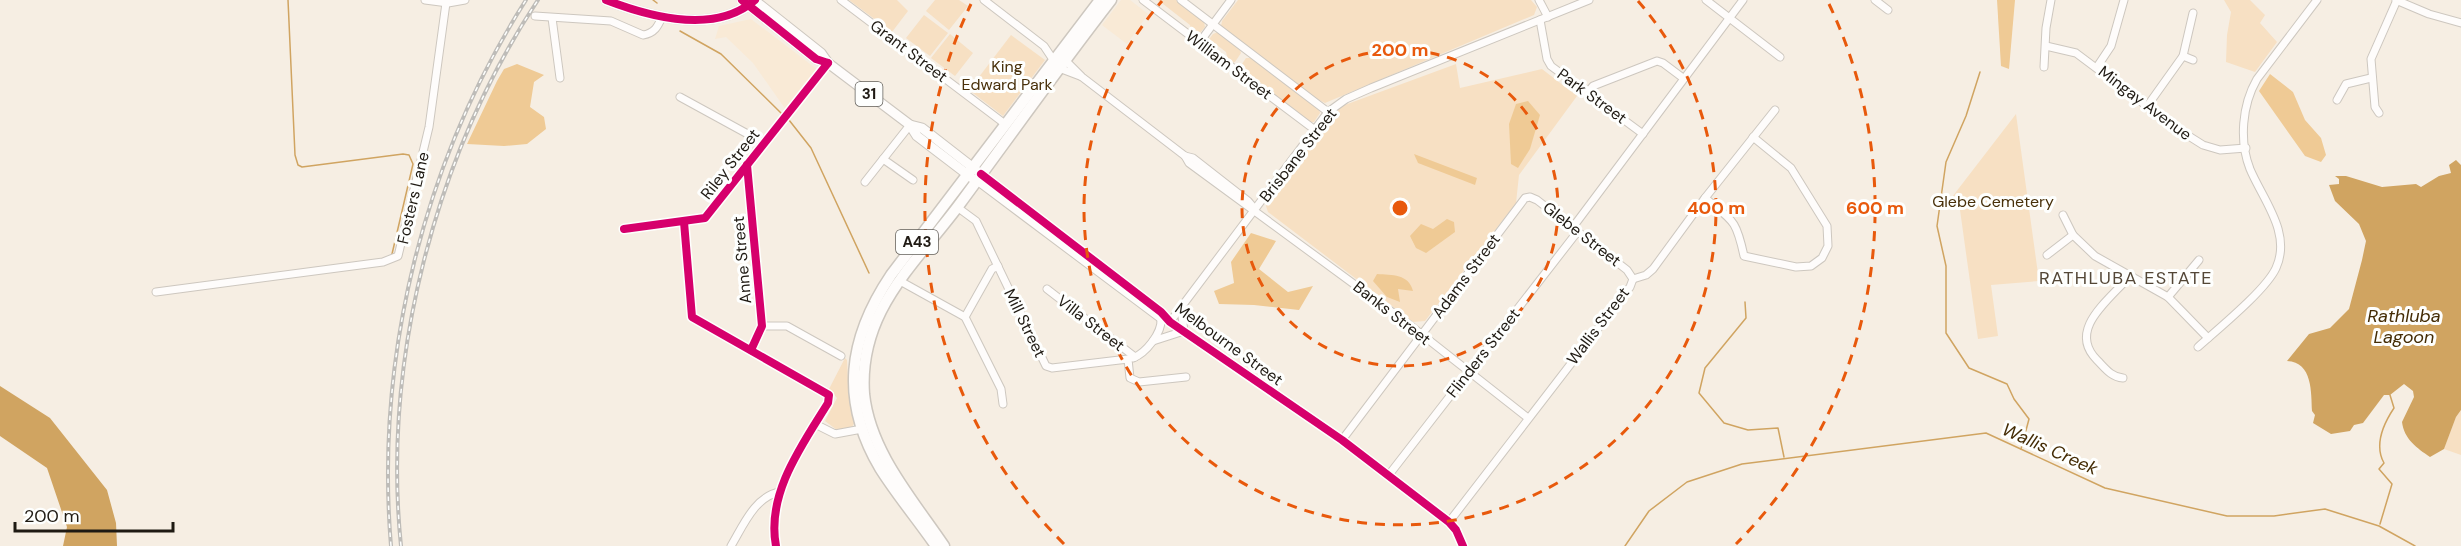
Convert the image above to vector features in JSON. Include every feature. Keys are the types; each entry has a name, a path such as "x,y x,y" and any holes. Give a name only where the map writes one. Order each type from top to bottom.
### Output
{"highway":[{"name":"A43","path":"936,546 881,469 866,428 864,365 866,351 896,278 1060,60 1100,0"},
{"name":"A43","path":"896,278 957,207 1005,124 1111,0"},
{"name":"A43","path":"866,428 944,546"}],"main road":[{"path":"606,0 635,11 662,17 710,19 733,14 750,1"},
{"name":"Melbourne Street","path":"750,1 816,59 828,63 910,125 917,136 975,174"}],"street":[{"path":"425,0 446,3 465,0"},
{"name":"Grant Street","path":"841,0 1005,124"},
{"name":"Banks Street","path":"984,0 1185,156 1189,163 1244,205 1256,210 1528,418"},
{"name":"William Street","path":"1143,0 1315,130"},
{"name":"William Street","path":"1181,0 1328,112"},
{"path":"1199,43 1231,0"},
{"name":"Park Street","path":"1539,0 1544,18 1547,59 1551,66 1642,134"},
{"name":"Brisbane Street","path":"1170,322 1328,112 1346,99 1589,0"},
{"path":"1706,0 1780,57"},
{"name":"Flinders Street","path":"1388,476 1576,229 1642,134 1743,0"},
{"path":"1875,0 1888,10"},
{"path":"2044,68 2046,28 2051,0"},
{"path":"2097,67 2112,46 2124,0"},
{"path":"2198,347 2268,281 2277,267 2281,238 2276,220 2251,170 2244,127 2249,94 2265,67 2317,0"},
{"path":"2379,113 2375,107 2371,78 2373,51 2396,0 2429,14 2461,23"},
{"name":"Fosters Lane","path":"156,292 383,262 396,258 400,253 427,137 446,3"},
{"path":"2148,105 2183,56 2193,12"},
{"path":"535,16 611,21 643,35 657,28 662,17"},
{"path":"552,18 560,78"},
{"name":"Mingay Avenue","path":"2046,45 2076,53 2148,105 2175,128 2203,145 2220,150 2246,148"},
{"name":"Banks Street","path":"1044,46 1060,60"},
{"path":"2183,56 2193,60"},
{"path":"1587,93 1593,86 1656,61 1663,63 1683,78"},
{"name":"Riley Street","path":"624,229 705,218 828,63"},
{"path":"2337,100 2346,84 2371,78"},
{"path":"680,97 764,144"},
{"name":"Wallis Street","path":"1449,522 1630,287 1633,279 1646,275 1653,269 1705,198 1775,110"},
{"path":"865,182 910,125"},
{"path":"1705,198 1734,222 1739,232 1744,256 1796,267 1811,266 1822,258 1828,246 1827,226 1791,168 1753,137"},
{"path":"883,159 913,180"},
{"name":"Anne Street","path":"747,165 762,326 751,350"},
{"name":"Melbourne Street","path":"975,174 1161,319 1184,331 1342,440 1449,522 1456,530 1463,546"},
{"name":"Melbourne Street","path":"975,174 1161,312 1170,322"},
{"name":"Glebe Street","path":"1525,198 1530,197 1537,200 1576,229 1627,270 1633,279"},
{"name":"Adams Street","path":"1342,440 1525,198"},
{"name":"Mill Street","path":"957,207 976,221 1046,366 1052,368 1132,358"},
{"path":"2063,215 2073,235 2095,256 2168,297 2208,338"},
{"path":"684,222 692,317 827,393 829,398 780,492 774,520 776,546"},
{"path":"2047,255 2073,235"},
{"path":"2168,297 2199,260"},
{"path":"965,317 992,269 998,266"},
{"path":"2123,378 2112,375 2088,351 2085,338 2088,325 2129,277"},
{"path":"896,278 965,317 1001,389 1003,404"},
{"name":"Villa Street","path":"1047,289 1132,358"},
{"path":"1153,341 1184,331 1181,309"},
{"path":"1161,319 1161,328 1153,341 1142,354 1132,358 1130,378 1139,382 1186,377"},
{"path":"762,326 786,326 841,356"},
{"path":"814,424 835,434 866,428"},
{"path":"731,546 762,499 780,492"}],"shaded area":[{"path":"1121,0 1130,0 1148,14 1127,44 1102,25"},
{"path":"1997,0 2015,0 2009,69 2001,66"},
{"path":"751,19 818,70 786,110 753,63 726,37 715,39 719,26"},
{"path":"517,64 544,75 534,82 530,107 544,117 546,129 527,144 504,146 467,144 504,69"},
{"path":"2270,74 2293,92 2305,120 2321,138 2326,155 2321,162 2305,156 2259,91"},
{"path":"1528,101 1540,115 1530,149 1518,168 1511,164 1509,124 1516,104"},
{"path":"1414,154 1477,178 1475,185 1418,163"},
{"path":"1447,219 1454,222 1455,232 1426,253 1416,248 1410,236 1421,224 1433,229"},
{"path":"1251,233 1276,241 1259,269 1288,292 1313,286 1299,310 1219,304 1214,291 1234,283 1231,262"},
{"path":"1377,274 1404,278 1413,291 1398,289 1400,302 1387,297 1373,281"}],"green space":[{"path":"849,0 897,0 908,11 892,32"},
{"path":"935,0 959,0 968,6 949,30 926,11"},
{"path":"1158,0 1176,0 1204,22 1205,27 1195,35 1190,25"},
{"path":"1238,0 1531,0 1537,7 1534,15 1325,103 1315,98 1221,26 1222,21"},
{"path":"2224,0 2250,0 2265,15 2260,23 2277,42 2255,72 2226,62 2231,12"},
{"path":"924,15 948,33 930,56 906,38"},
{"path":"1218,32 1240,50 1241,53 1235,62 1228,60 1226,52 1213,42 1213,47 1208,46 1207,42 1213,34"},
{"path":"950,34 973,53 955,76 931,58"},
{"name":"King Edward Park","path":"1011,35 1045,60 1003,116 969,90"},
{"path":"1246,58 1252,58 1319,109 1320,113 1314,122 1309,122 1241,70 1240,67"},
{"path":"1456,64 1460,88 1542,69 1577,96 1519,175 1516,203 1425,321 1413,322 1268,212 1266,206 1334,113 1342,106"},
{"name":"Glebe Cemetery","path":"2016,114 2039,281 1991,285 1998,336 1978,339 1960,210 1949,201"},
{"path":"845,358 849,396 855,422 852,427 837,430 825,421 837,398 829,389"},
{"path":"2461,410 2461,455 2444,449"}],"water":[{"name":"Rathluba Lagoon","path":"2456,160 2461,165 2461,410 2444,449 2430,457 2408,438 2402,422 2414,397 2413,391 2404,384 2390,395 2384,395 2363,423 2354,425 2350,431 2331,434 2313,423 2315,415 2312,411 2311,388 2306,373 2302,367 2287,361 2309,334 2330,328 2349,309 2362,260 2366,241 2359,224 2335,201 2329,185 2339,184 2339,179 2335,176 2346,176 2382,187 2416,184 2421,187 2439,176 2451,173 2449,165"},
{"path":"0,386 50,418 107,490 116,523 117,546 63,546 67,527 47,468 0,436"}],"waterway":[{"path":"288,0 295,155 298,165 302,167 403,154 409,155 413,164 392,254"},
{"path":"653,0 657,3"},
{"path":"680,31 721,54 781,113"},
{"path":"1980,72 1966,116 1946,162 1937,226 1946,266 1946,333 1969,368 2007,384 2014,399 2029,419 2021,449"},
{"path":"789,120 811,148 869,273"},
{"path":"1745,302 1746,318 1705,368 1699,393 1724,423 1748,430 1778,428 1784,457"},
{"path":"2380,524 2392,484 2379,469 2384,463 2380,442 2387,420 2394,408 2390,395"},
{"name":"Wallis Creek","path":"1625,546 1649,511 1687,482 1742,464 1986,433 2105,488 2227,516 2274,516 2325,509 2379,526 2415,546"}],"railway":[{"path":"391,546 388,475 391,403 400,332 414,262 434,193 460,126 490,62 526,0"},
{"path":"401,546 397,475 400,404 409,332 424,261 444,192 470,125 502,60 538,0"}],"cycle path":[{"path":"606,0 642,12 682,20 721,17 739,11 755,0"},
{"path":"742,0 816,59 828,63"},
{"path":"624,229 705,218 828,63"},
{"path":"747,165 762,326 751,350"},
{"path":"981,174 1161,312 1170,322 1342,440 1449,522 1456,530 1463,546"},
{"path":"684,222 692,317 829,395 828,403 797,453 781,489 774,527 776,546"}],"district":[{"name":"RATHLUBA ESTATE","path":"2126,278"}]}
